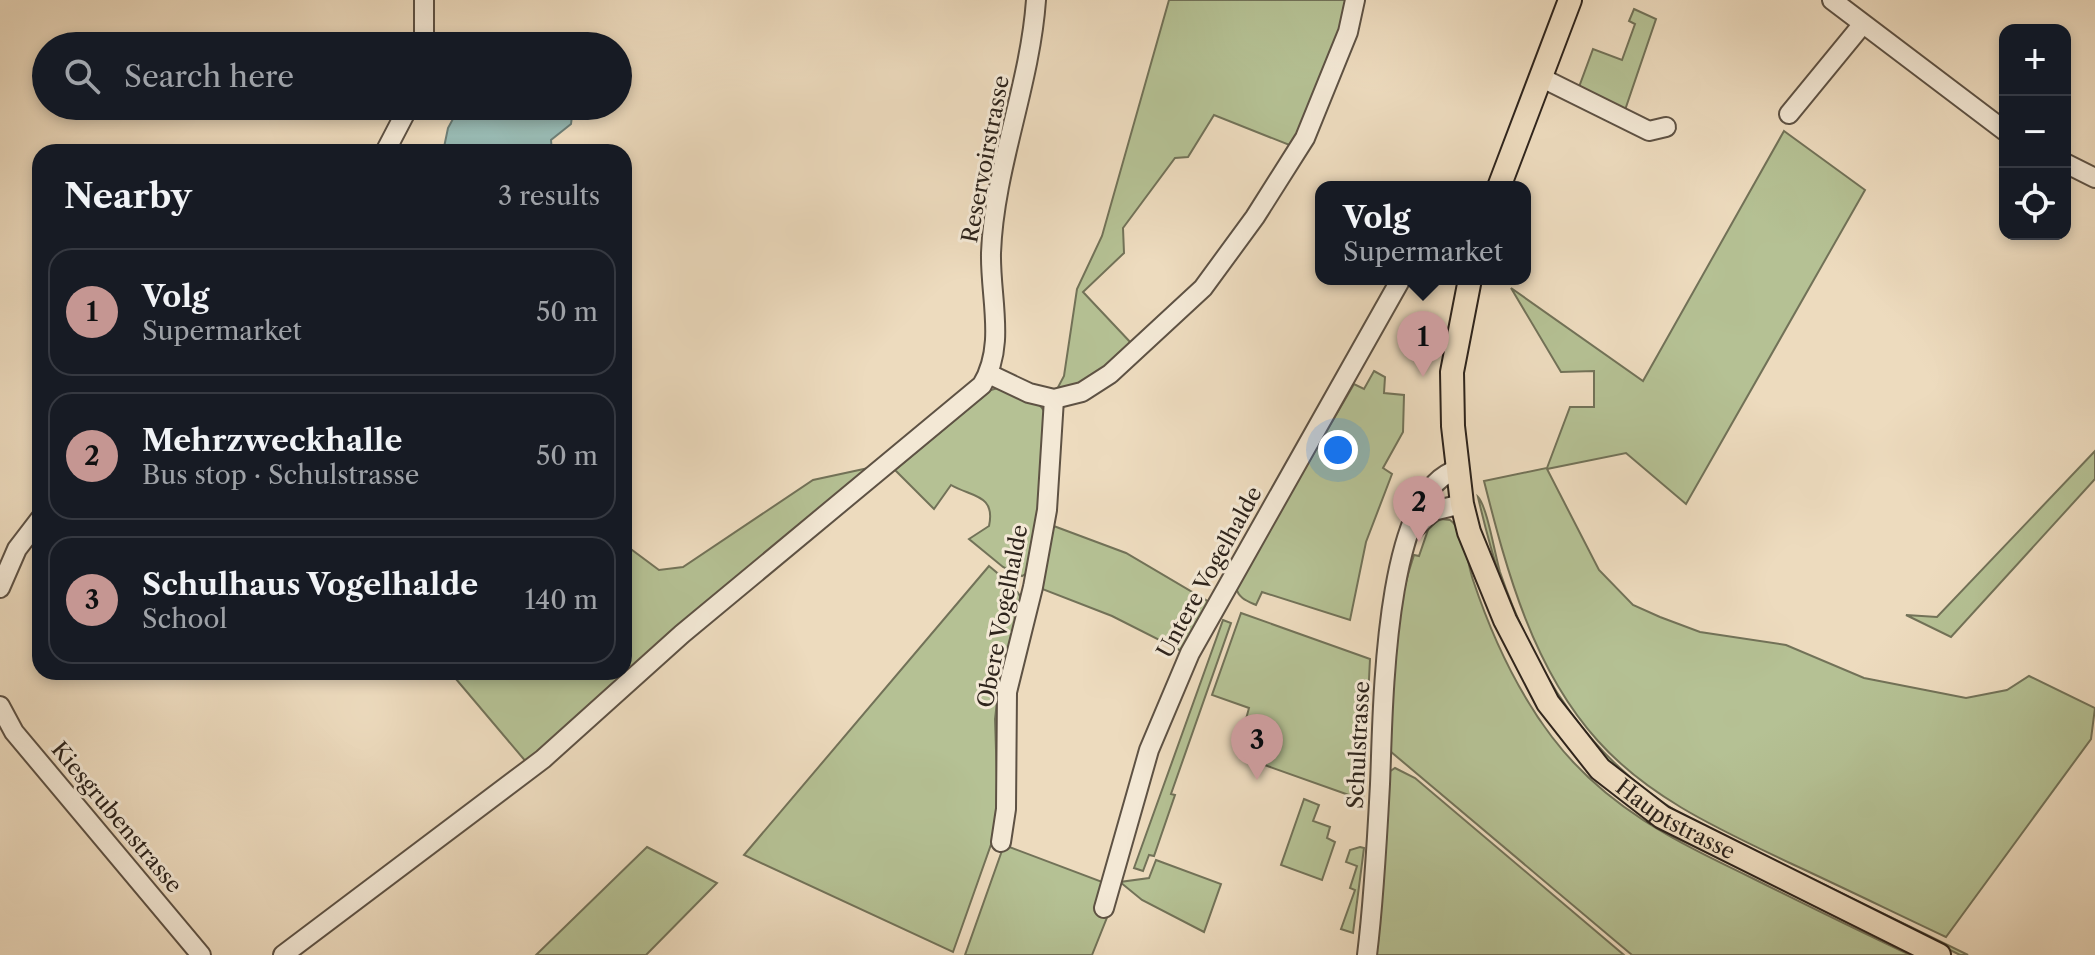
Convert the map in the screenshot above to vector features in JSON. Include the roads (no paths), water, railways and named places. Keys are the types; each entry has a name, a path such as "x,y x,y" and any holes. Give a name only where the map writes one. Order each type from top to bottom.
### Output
{"main road":[{"path":"1501,181 1570,0"},
{"name":"Hauptstrasse","path":"1467,285 1452,372 1466,485 1495,594 1525,663 1548,703 1581,748 1629,795 1728,853 1939,955"}],"street":[{"path":"424,0 424,32"},
{"name":"Reservoirstrasse","path":"989,374 995,358 993,223 1030,53 1036,0"},
{"path":"632,679 682,634 971,397 989,374 1029,393 1054,399 1082,392 1110,374 1193,297 1221,264 1305,138 1348,32 1355,0"},
{"path":"1832,0 1999,127"},
{"path":"1789,114 1862,25"},
{"path":"1542,78 1649,131 1666,127"},
{"path":"389,144 402,120"},
{"path":"2071,166 2095,178"},
{"name":"Untere Vogelhalde","path":"1104,908 1149,750 1190,653 1398,285"},
{"name":"Obere Vogelhalde","path":"1001,842 1006,809 1007,692 1033,587 1047,510 1054,399"},
{"name":"Schulstrasse","path":"1367,955 1389,621 1408,539 1426,496 1443,477 1466,485"},
{"path":"1408,539 1433,511 1466,485"},
{"path":"0,588 17,549 32,529"},
{"path":"283,955 543,759 631,680"},
{"name":"Kiesgrubenstrasse","path":"0,706 14,732 201,955"}],"water":[{"path":"452,120 572,120 571,124 551,140 551,144 445,144"}],"place":[{"name":"Volg","path":"1423,377"},
{"name":"Mehrzweckhalle","path":"1419,542"},
{"name":"Schulhaus Vogelhalde","path":"1257,780"}]}
